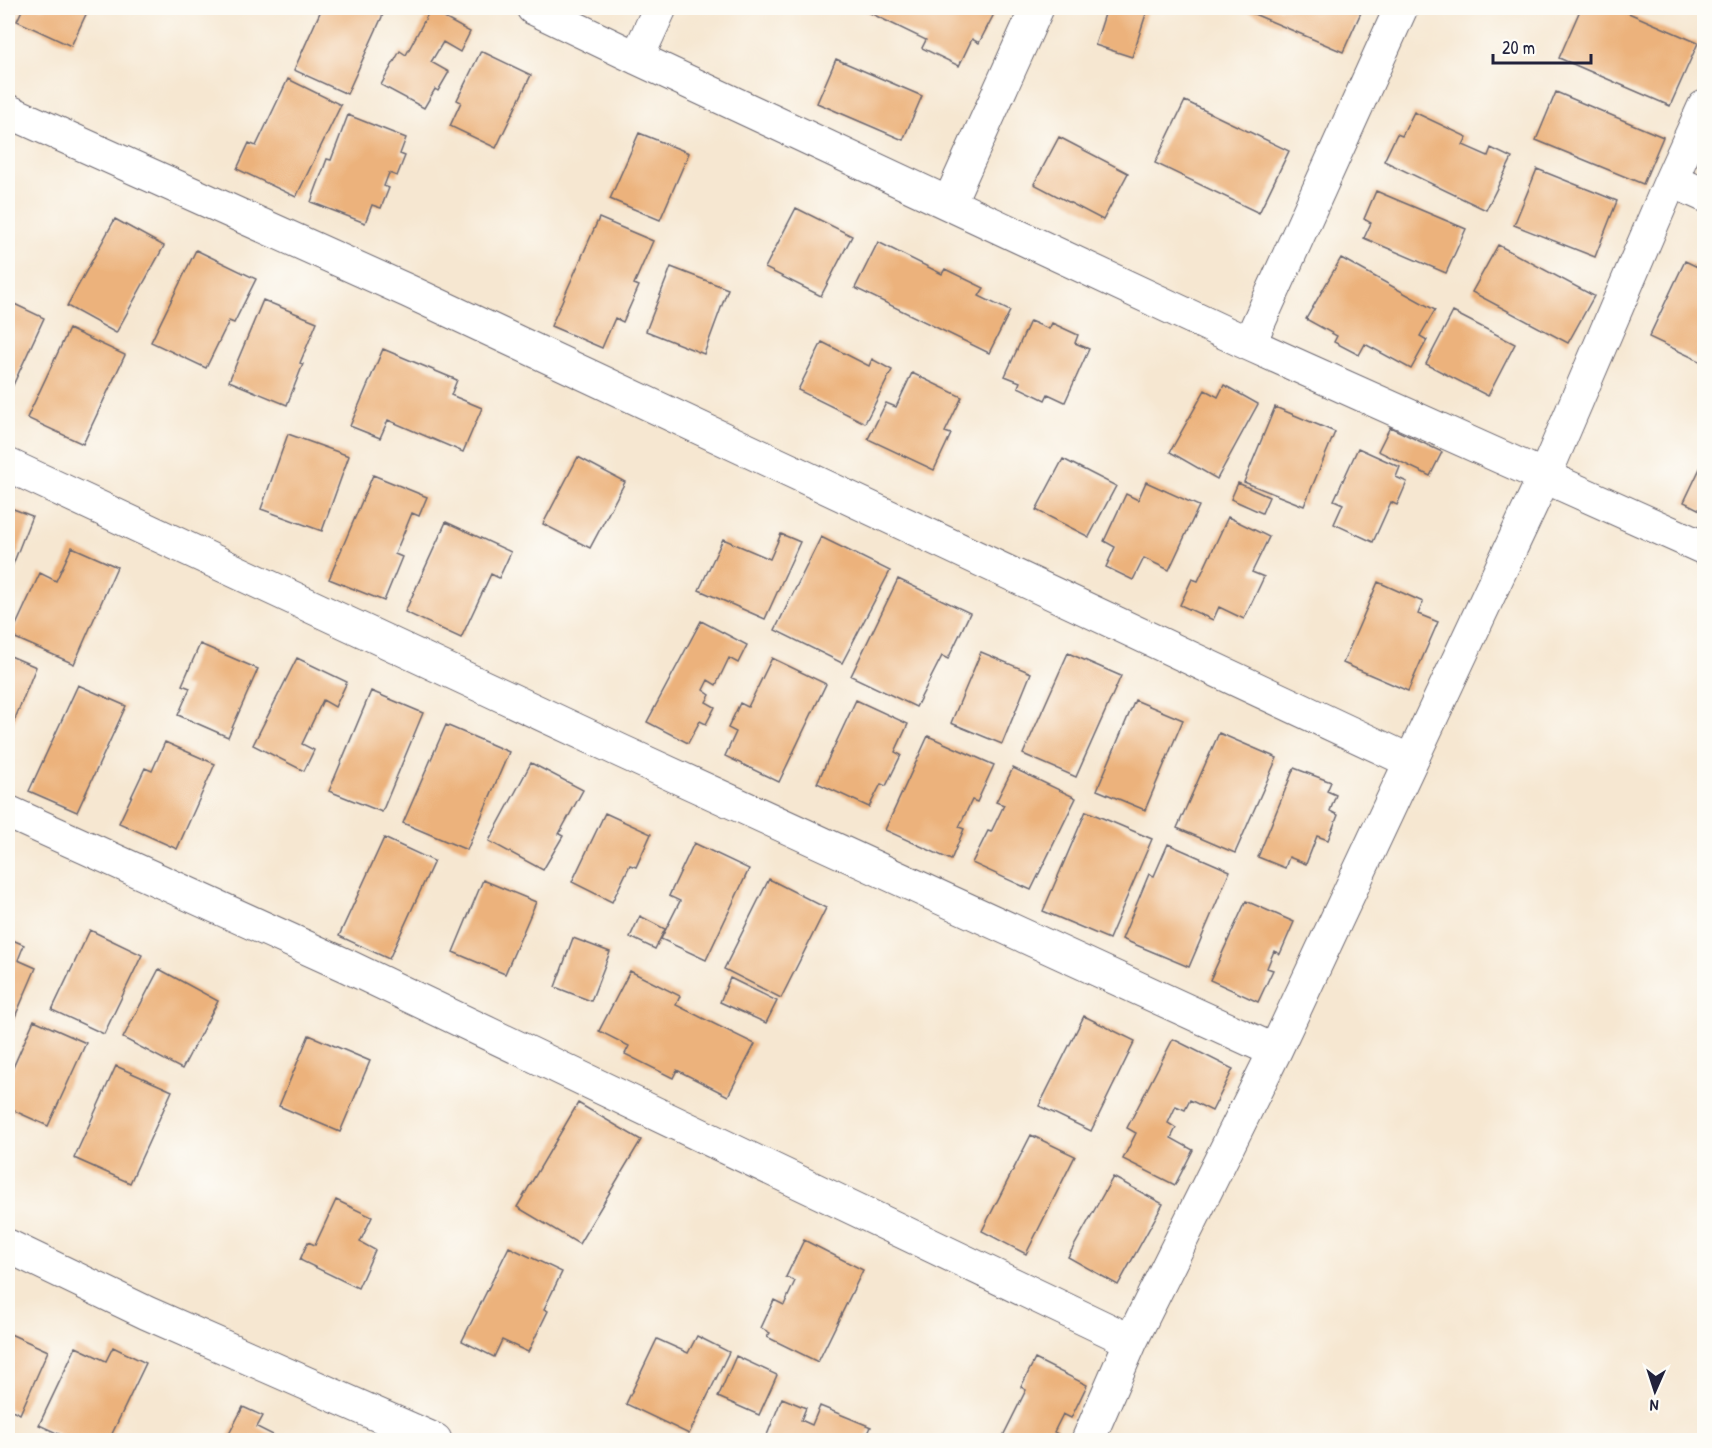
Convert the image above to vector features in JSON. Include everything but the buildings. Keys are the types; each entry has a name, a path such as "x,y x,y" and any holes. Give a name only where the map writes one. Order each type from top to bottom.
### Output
{"street":[{"path":"533,8 1249,344 1704,548"},
{"path":"637,58 660,8"},
{"path":"949,203 1037,8"},
{"path":"1249,344 1401,8"},
{"path":"1088,1440 1131,1341 1275,1051 1545,475 1704,107"},
{"path":"8,111 408,291 1410,761"},
{"path":"1671,180 1704,195"},
{"path":"8,465 612,747 1275,1051"},
{"path":"8,812 347,966 1131,1341"},
{"path":"8,1246 147,1313 435,1440"}]}
